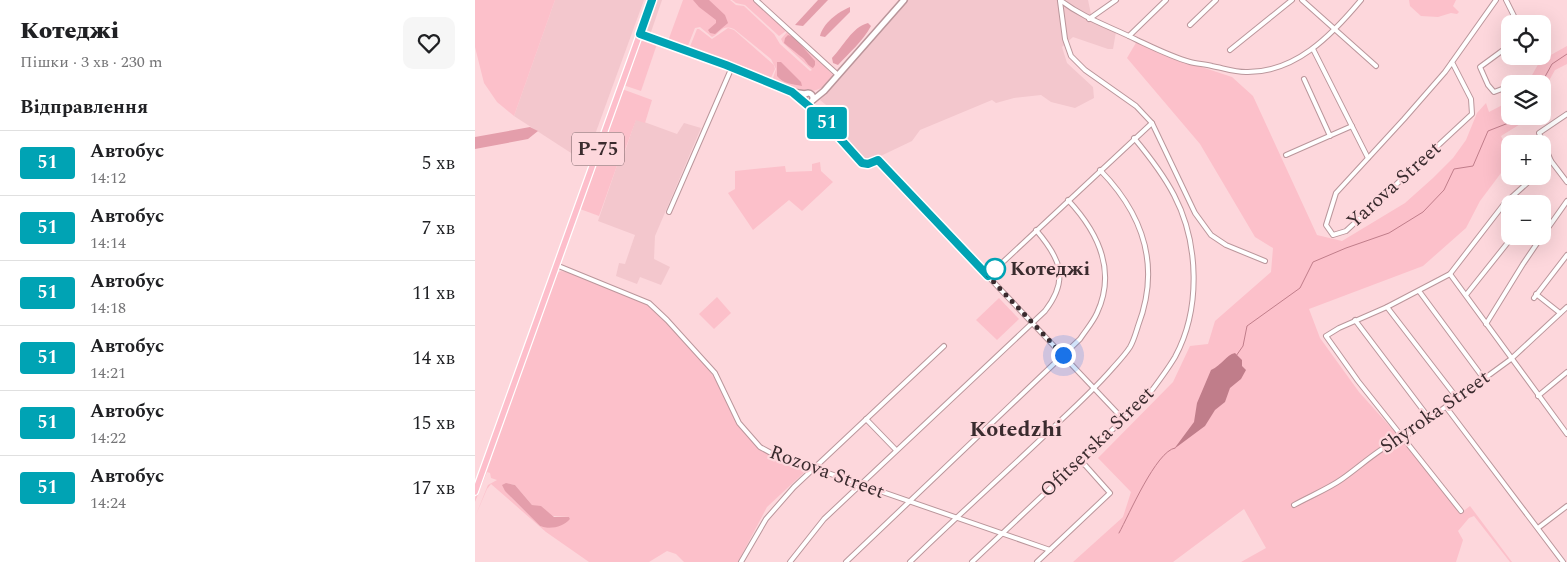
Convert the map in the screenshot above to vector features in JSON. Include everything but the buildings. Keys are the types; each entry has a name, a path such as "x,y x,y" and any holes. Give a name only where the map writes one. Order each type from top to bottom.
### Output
{"main road":[{"name":"Р-75","path":"475,492 652,0"}],"street":[{"path":"756,0 838,75"},
{"path":"809,101 821,93 905,0"},
{"path":"1060,0 1089,19 1160,51 1190,62 1246,72 1266,71 1313,49 1335,29 1361,0"},
{"path":"1060,0 1065,39 1071,56 1085,70 1136,106 1151,123 1195,213 1211,235 1226,245 1265,260"},
{"path":"1089,19 1116,0"},
{"path":"1129,36 1166,0"},
{"path":"1190,26 1216,0"},
{"path":"1230,50 1292,0"},
{"path":"1302,0 1376,66"},
{"path":"1313,49 1368,158 1452,62 1496,0"},
{"path":"1506,0 1514,15"},
{"path":"640,34 732,68 792,92 809,101"},
{"path":"1501,51 1480,66 1488,85 1494,92 1501,89"},
{"name":"Yarova Street","path":"1368,158 1336,193 1325,225 1333,234 1345,231 1472,114 1471,99 1452,62"},
{"path":"669,212 732,68"},
{"path":"1304,79 1331,136"},
{"path":"792,92 821,93"},
{"path":"807,94 812,96 809,101"},
{"path":"807,94 803,97 809,101 818,114 862,163 868,164 878,160 1124,420"},
{"path":"1540,135 1539,133 1567,114"},
{"path":"988,276 1151,123"},
{"path":"1286,155 1352,126"},
{"name":"Ofitserska Street","path":"972,562 1146,398 1176,356 1187,328 1193,287 1193,259 1186,226 1181,210 1160,171 1134,138"},
{"path":"1551,161 1567,182"},
{"path":"910,562 1095,388 1130,347 1143,314 1147,297 1149,275 1145,243 1139,223 1122,194 1100,170"},
{"path":"1461,511 1358,381 1326,336 1450,274 1504,204 1525,185"},
{"path":"846,562 1080,339 1091,324 1098,312 1104,288 1103,253 1085,219 1069,200"},
{"path":"1551,223 1567,201"},
{"path":"790,562 824,519 1033,323 1053,301 1058,290 1059,264 1053,252 1036,230"},
{"path":"1466,295 1506,245"},
{"path":"1486,324 1536,245"},
{"path":"1560,313 1535,296 1567,255"},
{"name":"Rozova Street","path":"556,265 649,303 715,373 739,423 760,447 773,454 860,485 1050,550"},
{"path":"1450,274 1567,434"},
{"path":"1419,291 1484,379"},
{"path":"1387,307 1457,398"},
{"name":"Shyroka Street","path":"1294,505 1341,480 1377,453 1403,438 1447,407 1511,359 1567,307"},
{"path":"1355,320 1425,414 1431,418"},
{"path":"741,562 766,519 814,468 944,346"},
{"path":"1538,396 1567,372"},
{"path":"1447,407 1563,562"},
{"path":"866,419 896,450"},
{"path":"1037,562 1110,493 1085,465 1078,462"},
{"path":"1538,528 1567,506"}],"shaded area":[{"path":"475,0 555,0 514,116 497,102 484,83 475,47"},
{"path":"555,0 644,0 585,162 514,116"},
{"path":"654,0 662,0 650,35 643,32"},
{"path":"683,0 730,0 736,5 744,6 774,34 780,44 810,71 812,70 783,43 781,39 787,32 833,75 823,87 813,91 795,90 783,86 772,81 776,69 771,59 734,29 726,27 712,37 700,27 695,28 687,48 668,41"},
{"path":"693,0 709,0 725,15 728,23 715,34 710,33 708,30 716,23 716,20"},
{"path":"732,0 754,0 786,31 779,36 745,5"},
{"path":"818,0 828,0 803,26 795,25"},
{"path":"908,0 1088,0 1092,19 1116,32 1113,49 1073,37 1062,47 1067,63 1093,87 1094,98 1075,108 1051,102 1041,95 1014,98 996,103 992,100 920,130 912,141 863,163 824,117 831,109 820,100"},
{"path":"1409,0 1456,0 1453,6 1459,12 1438,17 1421,16 1410,6"},
{"path":"850,7 850,12 825,37 820,36 824,27 832,18"},
{"path":"868,23 871,26 860,42 838,65 833,63 832,58 848,38 862,25"},
{"path":"728,28 734,30 774,65 775,69 770,80 689,49 697,29 712,39"},
{"path":"788,35 794,37 815,61 813,68 784,43"},
{"path":"640,38 657,44 641,91 623,85"},
{"path":"1137,41 1159,53 1232,77 1253,96 1317,235 1342,241 1405,203 1433,178 1453,158 1466,140 1477,113 1486,103 1489,112 1501,106 1501,125 1519,125 1501,135 1501,173 1480,201 1466,228 1423,266 1309,309 1320,338 1359,392 1403,441 1461,513 1470,506 1512,562 1510,562 1474,516 1469,518 1458,531 1463,540 1456,562 1241,562 1266,548 1244,509 1173,562 1073,562 1123,517 1131,492 1098,458 1173,382 1190,346 1208,344 1215,321 1271,272 1273,248 1255,237 1200,144 1127,58"},
{"path":"1567,46 1567,64 1555,70 1551,77 1551,75 1532,75 1538,65 1551,65 1551,55"},
{"path":"777,62 781,62 801,82 802,86 782,81 777,76"},
{"path":"622,89 652,100 645,123 636,120 622,158 600,150"},
{"path":"636,119 677,134 684,123 701,128 655,236 654,259 670,267 661,285 640,277 637,284 616,276 619,263 625,264 635,235 598,221 620,157 623,157"},
{"path":"530,127 538,131 528,139 475,149 475,137"},
{"path":"600,153 619,160 599,216 580,209"},
{"path":"820,162 821,171 833,182 802,211 789,200 753,230 728,193 735,189 735,171 785,166 786,172 812,171 812,164"},
{"path":"561,271 571,273 650,306 693,347 722,389 739,426 749,438 761,450 772,456 809,468 767,507 738,562 684,562 676,554 667,551 649,562 589,562 546,532 491,484 475,517 488,485 497,480 491,478 490,473 487,472 475,502 557,273","holes":["511,484 515,485 532,505 541,507 553,516 569,517 570,519 556,526 540,526 511,497"]},
{"path":"717,297 731,313 714,329 699,314"},
{"path":"999,298 1019,319 997,340 976,320"},
{"path":"1235,353 1242,360 1242,366 1246,370 1241,379 1230,388 1225,402 1215,410 1205,426 1174,449 1194,422 1197,403 1211,370"},
{"path":"506,483 515,485 532,505 541,506 554,517 569,517 570,519 556,527 540,526 505,491 502,485"}],"waterway":[{"path":"1546,75 1552,64 1567,54"},
{"path":"1236,356 1243,346 1247,326 1300,288 1313,262 1389,233 1423,212 1444,190 1454,169 1473,166 1488,131 1503,125"},
{"path":"1119,533 1152,471 1160,460 1175,448"}],"bus line":[{"name":"51","path":"652,0 640,34 726,65 792,92 818,114 862,163 868,164 878,160 988,276 1000,265"}],"place":[{"name":"Котеджі","path":"995,269"}],"district":[{"name":"Kotedzhi","path":"1016,429"}],"route":[{"path":"995,269 988,276 1063,355"}]}
